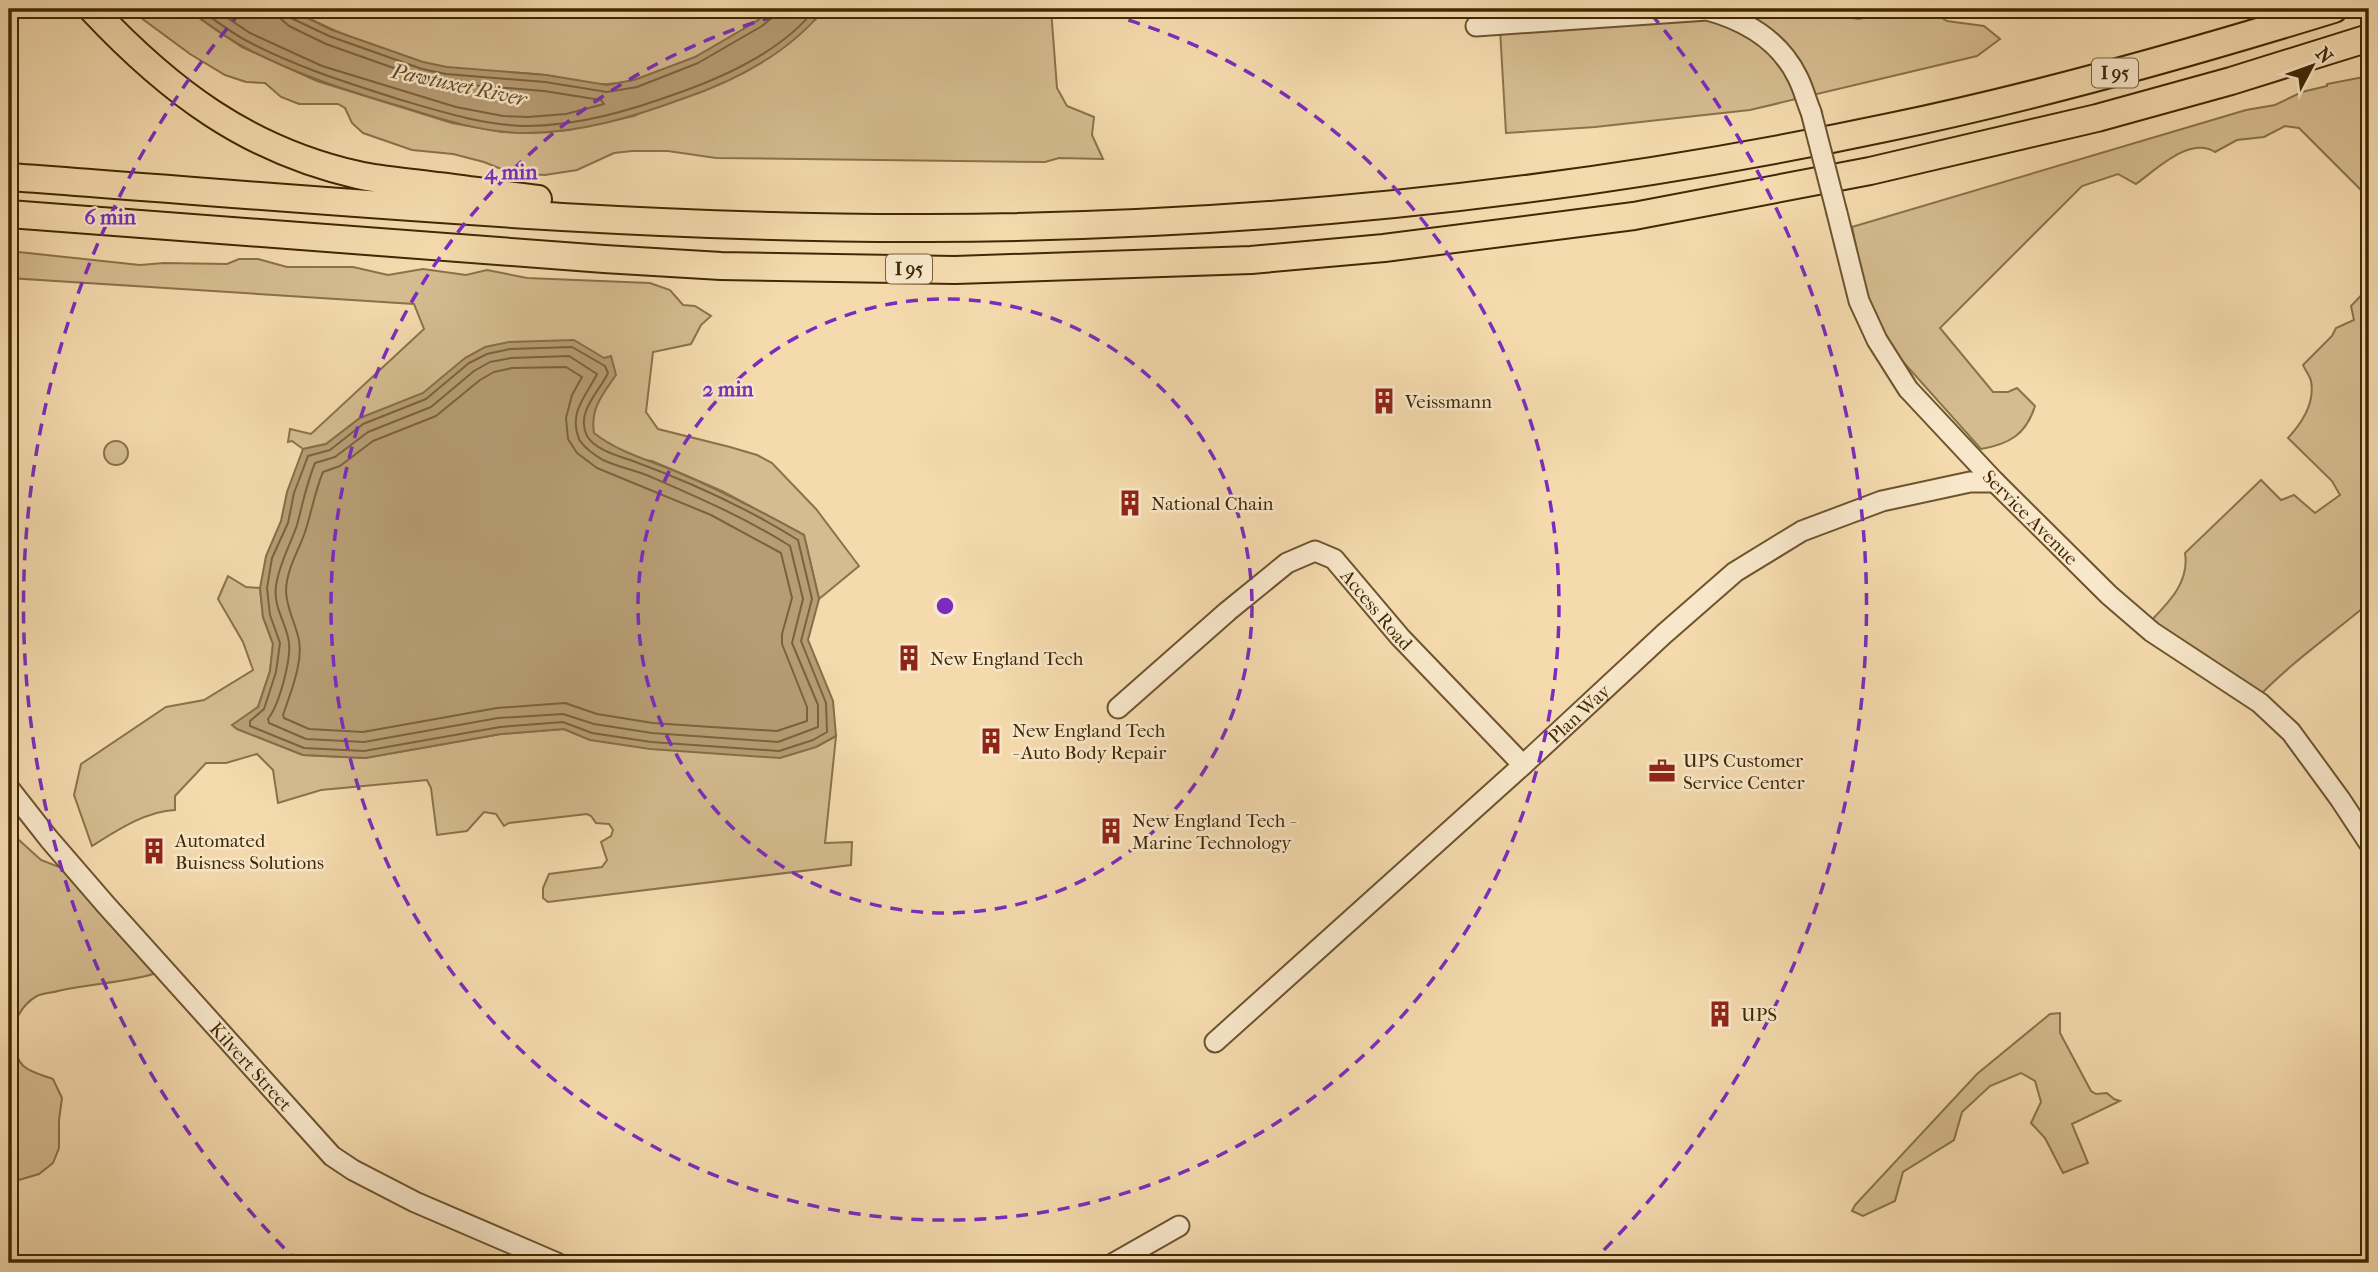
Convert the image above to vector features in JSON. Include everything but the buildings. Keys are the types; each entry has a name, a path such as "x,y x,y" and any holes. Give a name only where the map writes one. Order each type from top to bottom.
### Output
{"highway":[{"path":"92,9 143,61 193,101 245,133 310,162 383,179 716,224"},
{"name":"I 95","path":"9,177 401,206 716,224 937,228 1135,223 1400,204 1538,187 1755,153 1939,117 2165,60 2334,9"},
{"name":"I 95","path":"9,214 721,266 955,270 1251,260 1384,248 1621,218 1870,171 2097,118 2369,38"}],"street":[{"name":"Service Avenue","path":"1476,26 1707,10 1731,17 1751,27 1767,40 1784,56 1797,76 1811,112 1859,301 1877,340 1908,389 1995,482 2109,595 2152,632 2260,703 2291,733 2369,843"},
{"name":"Plan Way","path":"1215,1042 1735,572 1801,531 1882,501 1970,482 1995,482"},
{"name":"Access Road","path":"1118,708 1287,563 1315,551 1334,559 1400,636 1523,765"},
{"name":"Kilvert Street","path":"9,788 97,896 332,1156 415,1202 557,1263"},
{"path":"1114,1263 1179,1226"}],"shaded area":[{"path":"129,9 186,9 242,47 317,81 452,123 502,132 529,133 568,130 634,116 815,20 824,9 1051,9 1057,88 1067,106 1094,117 1092,135 1103,159 1059,158 1045,162 716,158 668,151 632,151 614,153 577,170 545,175 511,173 453,154 412,150 363,133 352,123 345,108 338,104 299,104 281,97 265,83 246,82 225,75 190,54"},
{"path":"289,9 772,9 717,46 672,67 628,81 600,84 545,75 469,70 424,63 364,43"},
{"path":"1629,9 1819,9 1838,16 1859,19 1896,9 1928,9 1947,21 1984,26 2000,39 1977,56 1750,110 1595,127 1506,133 1500,29"},
{"path":"2369,76 2369,198 2299,128 2285,126 2264,137 2237,140 2215,152 2205,148 2184,151 2136,184 2118,174 2082,186 1940,328 1993,392 2008,392 2017,388 2035,406 2027,424 2008,441 1981,449 1880,336 1868,303 1852,227 2246,110 2275,105 2327,84"},
{"path":"9,251 140,265 227,264 239,259 258,259 287,267 353,267 388,275 423,269 466,275 487,270 527,278 650,283 670,290 683,305 695,306 711,316 701,325 691,344 653,352 646,412 658,429 757,455 772,463 816,509 859,566 819,599 804,535 722,491 652,461 360,418 326,444 303,449 292,441 288,442 290,429 311,434 424,329 414,304 9,278"},
{"path":"2369,287 2369,603 2298,660 2258,697 2147,625 2169,602 2180,584 2186,564 2185,553 2261,480 2281,500 2294,495 2315,513 2340,495 2332,481 2288,438 2302,419 2311,397 2311,381 2303,365 2332,336 2336,328 2354,320 2351,306"},
{"path":"116,441 125,444 128,453 125,462 116,465 107,462 104,453 107,444"},
{"path":"228,576 246,587 260,588 263,617 273,644 270,671 258,707 233,725 237,729 303,755 365,758 501,734 564,729 590,740 816,747 836,736 825,843 852,842 851,865 548,902 543,898 543,888 549,874 602,867 607,860 601,842 611,836 613,830 609,824 596,823 587,814 509,823 504,826 496,814 484,812 467,831 437,835 431,788 427,780 321,790 278,803 273,770 257,754 226,763 206,763 175,796 175,810 142,818 92,846 74,795 81,764 166,707 204,700 253,670 243,642 218,599"},
{"path":"9,831 41,860 67,870 160,972 42,994 22,1010 13,1029 15,1051 26,1068 53,1079 62,1098 59,1148 53,1163 39,1174 9,1183"},
{"path":"2060,1013 2060,1033 2091,1091 2096,1094 2107,1093 2120,1101 2072,1124 2088,1163 2063,1173 2045,1138 2031,1123 2041,1102 2035,1081 2021,1073 1990,1086 1962,1112 1954,1140 1903,1172 1895,1201 1863,1216 1852,1211 1977,1074 2050,1014"}],"water":[{"name":"Pawtuxet River","path":"186,9 289,9 332,30 423,62 447,67 546,75 607,85 634,80 695,57 757,21 772,9 824,9 810,25 778,52 722,84 606,123 527,133 464,125 322,81 282,66 244,47"},
{"path":"574,340 604,358 611,356 616,375 596,409 594,433 625,451 713,488 804,535 819,599 808,640 833,701 836,736 816,747 780,758 650,749 590,740 564,729 501,734 365,758 303,755 232,725 258,707 270,671 273,644 263,617 260,588 266,556 281,521 287,492 303,449 326,444 360,418 423,393 465,358 485,347 509,342"}],"place":[{"name":"Veissmann","path":"1384,401"},
{"name":"National Chain","path":"1130,503"},
{"name":"New England Tech","path":"909,658"},
{"name":"New England Tech - Auto Body Repair","path":"991,741"},
{"name":"UPS Customer Service Center","path":"1662,771"},
{"name":"New England Tech - Marine Technology","path":"1111,831"},
{"name":"Automated Buisness Solutions","path":"154,851"},
{"name":"UPS","path":"1720,1014"}]}
